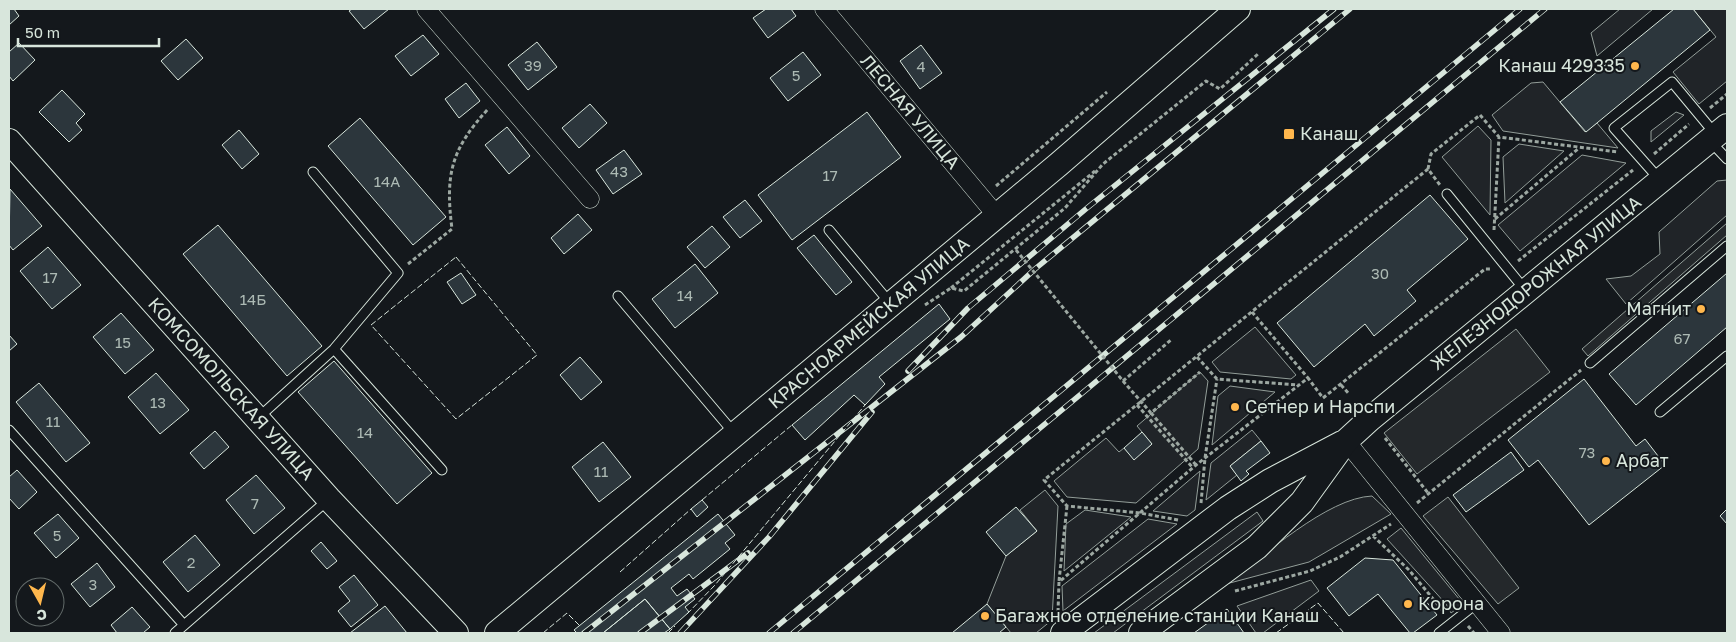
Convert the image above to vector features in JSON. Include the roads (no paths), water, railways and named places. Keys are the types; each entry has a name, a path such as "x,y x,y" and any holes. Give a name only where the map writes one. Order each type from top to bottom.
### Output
{"main road":[{"name":"КРАСНОАРМЕЙСКАЯ УЛИЦА","path":"497,633 736,436 890,303 989,207 1238,9"},
{"name":"ЖЕЛЕЗНОДОРОЖНАЯ УЛИЦА","path":"1060,624 1270,481 1346,441 1718,134"},
{"name":"КОМСОМОЛЬСКАЯ УЛИЦА","path":"9,140 329,499 451,631"},
{"name":"ЖЕЛЕЗНОДОРОЖНАЯ УЛИЦА","path":"1141,633 1257,547 1302,502 1346,441"}],"street":[{"path":"426,9 590,199"},
{"name":"ЛЕСНАЯ УЛИЦА","path":"824,9 989,207"},
{"path":"1346,441 1501,633"}],"lane":[{"path":"1660,181 1614,128 1672,82 1699,116 1718,134 1727,159"},
{"path":"257,419 334,349 398,273 313,172"},
{"path":"1448,194 1527,292"},
{"path":"830,230 890,303"},
{"path":"1590,363 1727,246"},
{"path":"618,296 736,436"},
{"path":"334,349 442,470"},
{"path":"1660,412 1727,356"},
{"path":"9,430 184,625"},
{"path":"174,633 329,499"},
{"path":"1439,633 1477,603"}],"railway":[{"path":"908,371 968,308 1087,208 1334,9"},
{"path":"584,633 961,337 1035,269 1350,9"},
{"path":"769,633 1520,9"},
{"path":"793,633 1545,9"},
{"path":"680,633 769,537 872,412"},
{"path":"640,633 748,553"}],"place":[{"name":"Канаш 429335","path":"1635,66"},
{"name":"Канаш","path":"1289,134"},
{"name":"Магнит","path":"1701,309"},
{"name":"Сетнер и Нарспи","path":"1235,407"},
{"name":"Арбат","path":"1606,461"},
{"name":"Корона","path":"1408,604"},
{"name":"Багажное отделение станции Канаш","path":"985,616"}]}
